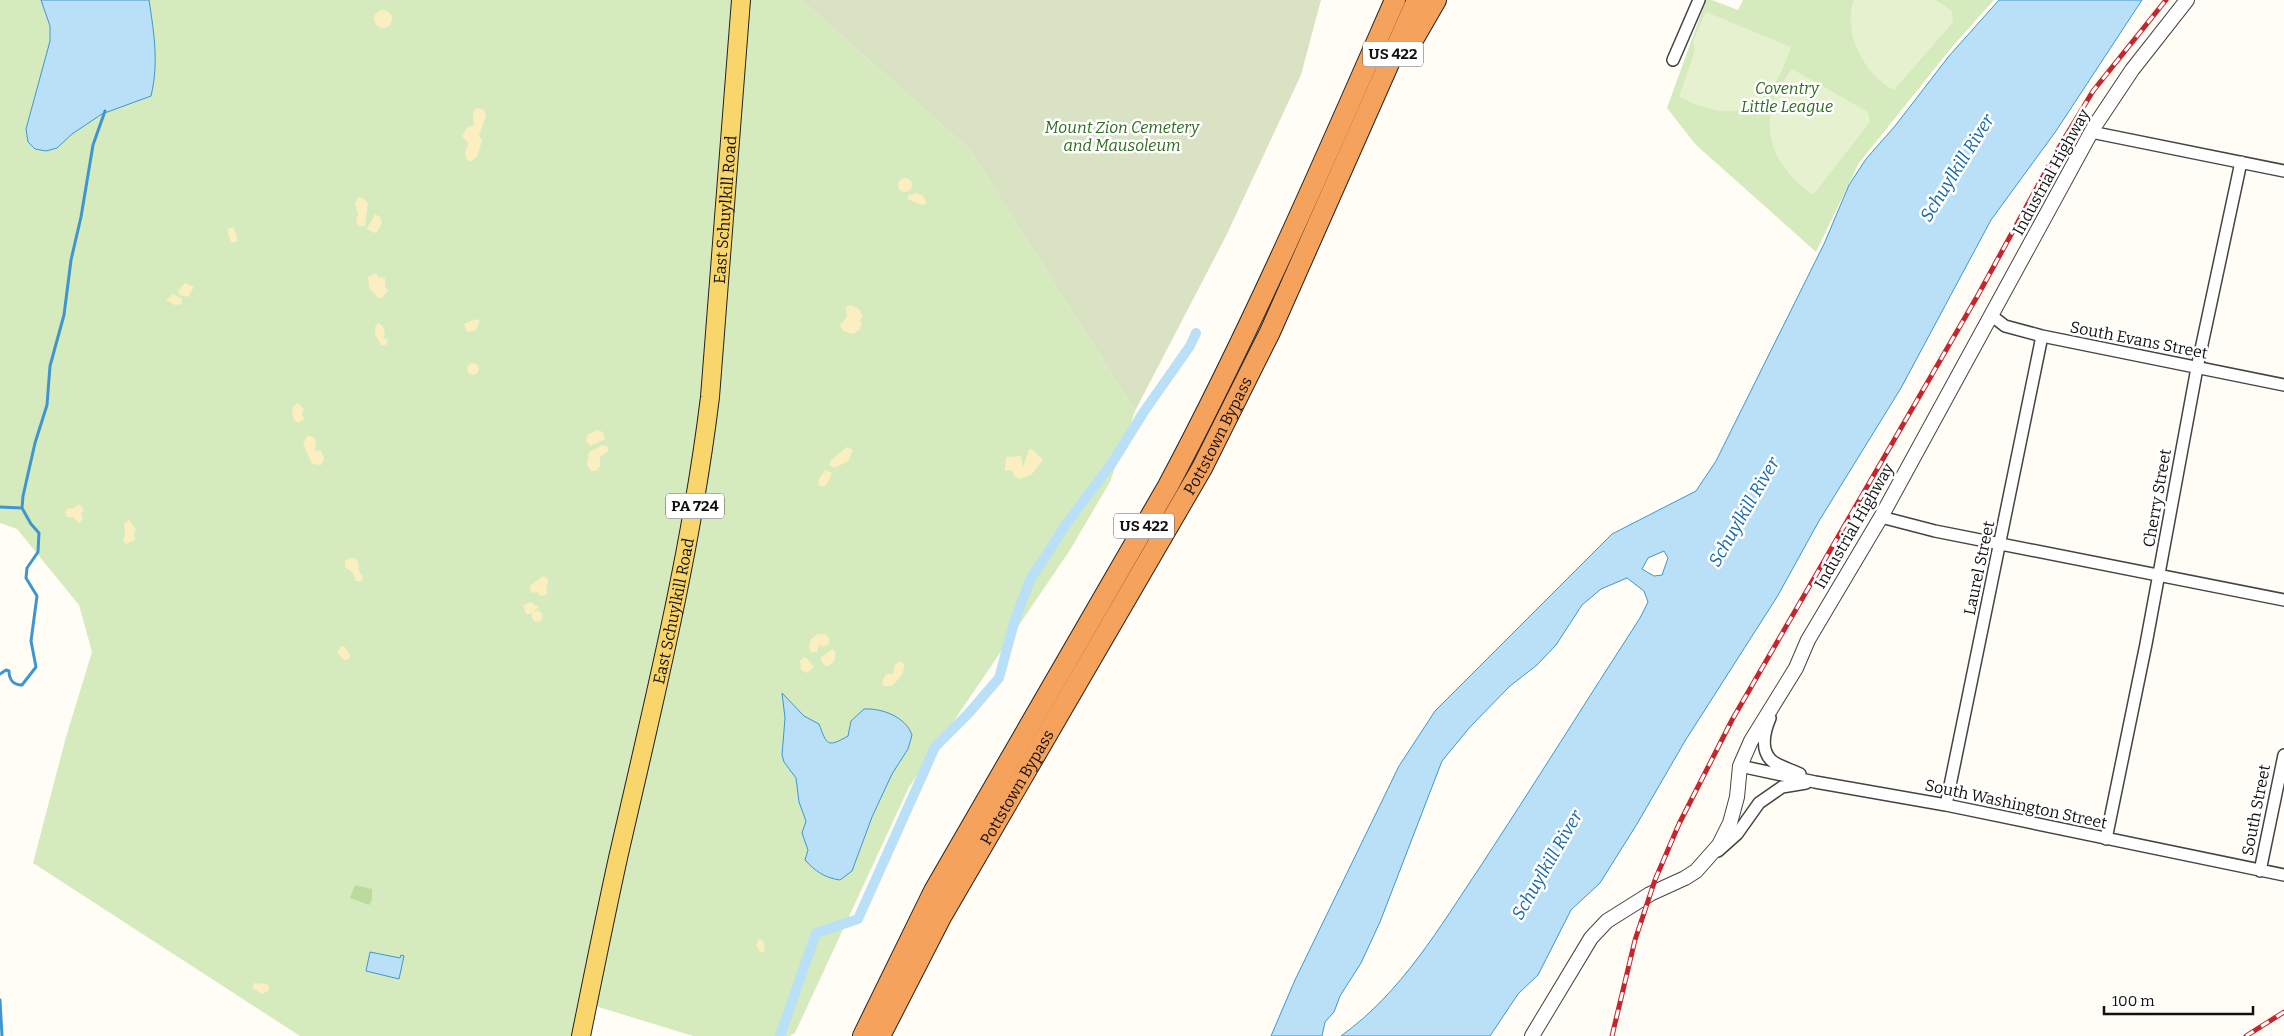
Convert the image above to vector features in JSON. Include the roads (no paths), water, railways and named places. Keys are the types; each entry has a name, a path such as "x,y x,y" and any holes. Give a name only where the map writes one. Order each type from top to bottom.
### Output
{"highway":[{"name":"Pottstown Bypass","path":"863,1036 934,891 1168,486 1202,420 1293,233 1395,0"},
{"name":"Pottstown Bypass","path":"880,1036 942,917 1202,468 1270,332 1417,0"},
{"path":"1370,108 1382,94 1436,0"}],"main road":[{"name":"East Schuylkill Road","path":"581,1036 676,601 701,471 710,397 741,0"}],"street":[{"path":"1673,60 1699,0"},
{"name":"Industrial Highway","path":"1532,1036 1591,938 1607,921 1650,894 1696,871 1719,845 1730,824 1737,797 1740,766 1751,741 1796,668 1808,640 1881,517 2091,132 2132,70 2187,0"},
{"path":"2091,132 2284,171"},
{"name":"Cherry Street","path":"2106,839 2159,574 2197,368 2241,162"},
{"name":"South Evans Street","path":"1992,316 2005,326 2042,336 2284,385"},
{"name":"Laurel Street","path":"1946,805 2042,336"},
{"path":"1881,517 2284,600"},
{"path":"1778,698 1764,731 1765,748 1771,760 1815,782"},
{"name":"South Street","path":"2260,871 2284,755"},
{"name":"South Washington Street","path":"1740,766 1815,782 1946,805 2284,876"},
{"path":"1696,871 1737,834 1759,803 1782,787 1815,782"}],"water":[{"path":"41,0 149,0 155,48 155,72 151,96 102,114 72,134 57,148 46,151 35,149 28,142 26,129 50,41 50,26"},
{"name":"Schuylkill River","path":"1999,0 2142,0 2056,131 1991,220 1901,388 1819,521 1777,597 1685,741 1600,883 1571,910 1538,975 1518,994 1490,1036 1341,1036 1383,1000 1434,936 1640,618 1648,602 1644,591 1627,578 1601,589 1582,605 1556,645 1537,665 1510,686 1470,727 1442,761 1380,922 1361,963 1340,996 1334,1012 1325,1022 1322,1036 1271,1036 1295,980 1399,766 1435,711 1612,534 1696,491 1716,461 1824,244 1849,185 1866,159 1895,126 1949,56","holes":["1664,551 1668,558 1662,575 1654,576 1642,569 1648,558"]},
{"path":"782,693 804,716 819,724 826,740 832,743 848,736 851,721 864,709 878,710 892,715 904,723 912,735 908,749 892,774 872,817 852,871 840,880 830,878 821,873 805,860 808,850 802,833 806,821 799,802 796,778 784,762 782,755 785,718"},
{"path":"370,952 400,958 401,955 404,956 399,979 366,971"}],"waterway":[{"path":"0,674 6,670 9,671 12,681 22,685 36,667 31,641 37,596 26,578 27,568 38,552 39,533 31,524 22,508 23,496 35,443 47,405 50,366 64,315 71,260 81,217 93,145 105,111"},
{"path":"780,1036 816,933 858,919 935,747 968,714 999,678 1014,623 1030,580 1067,523 1112,463 1143,413 1190,346 1196,333"},
{"path":"0,507 22,508"},
{"path":"0,1000 2,1036"}],"railway":[{"path":"1612,1036 1635,940 1655,880 1679,824 1732,720 1978,295 2058,149 2093,91 2166,0"},
{"path":"2246,1036 2284,1012"}],"park label":[{"name":"Coventry Little League","path":"1787,97"},
{"name":"Mount Zion Cemetery and Mausoleum","path":"1122,136"}]}
